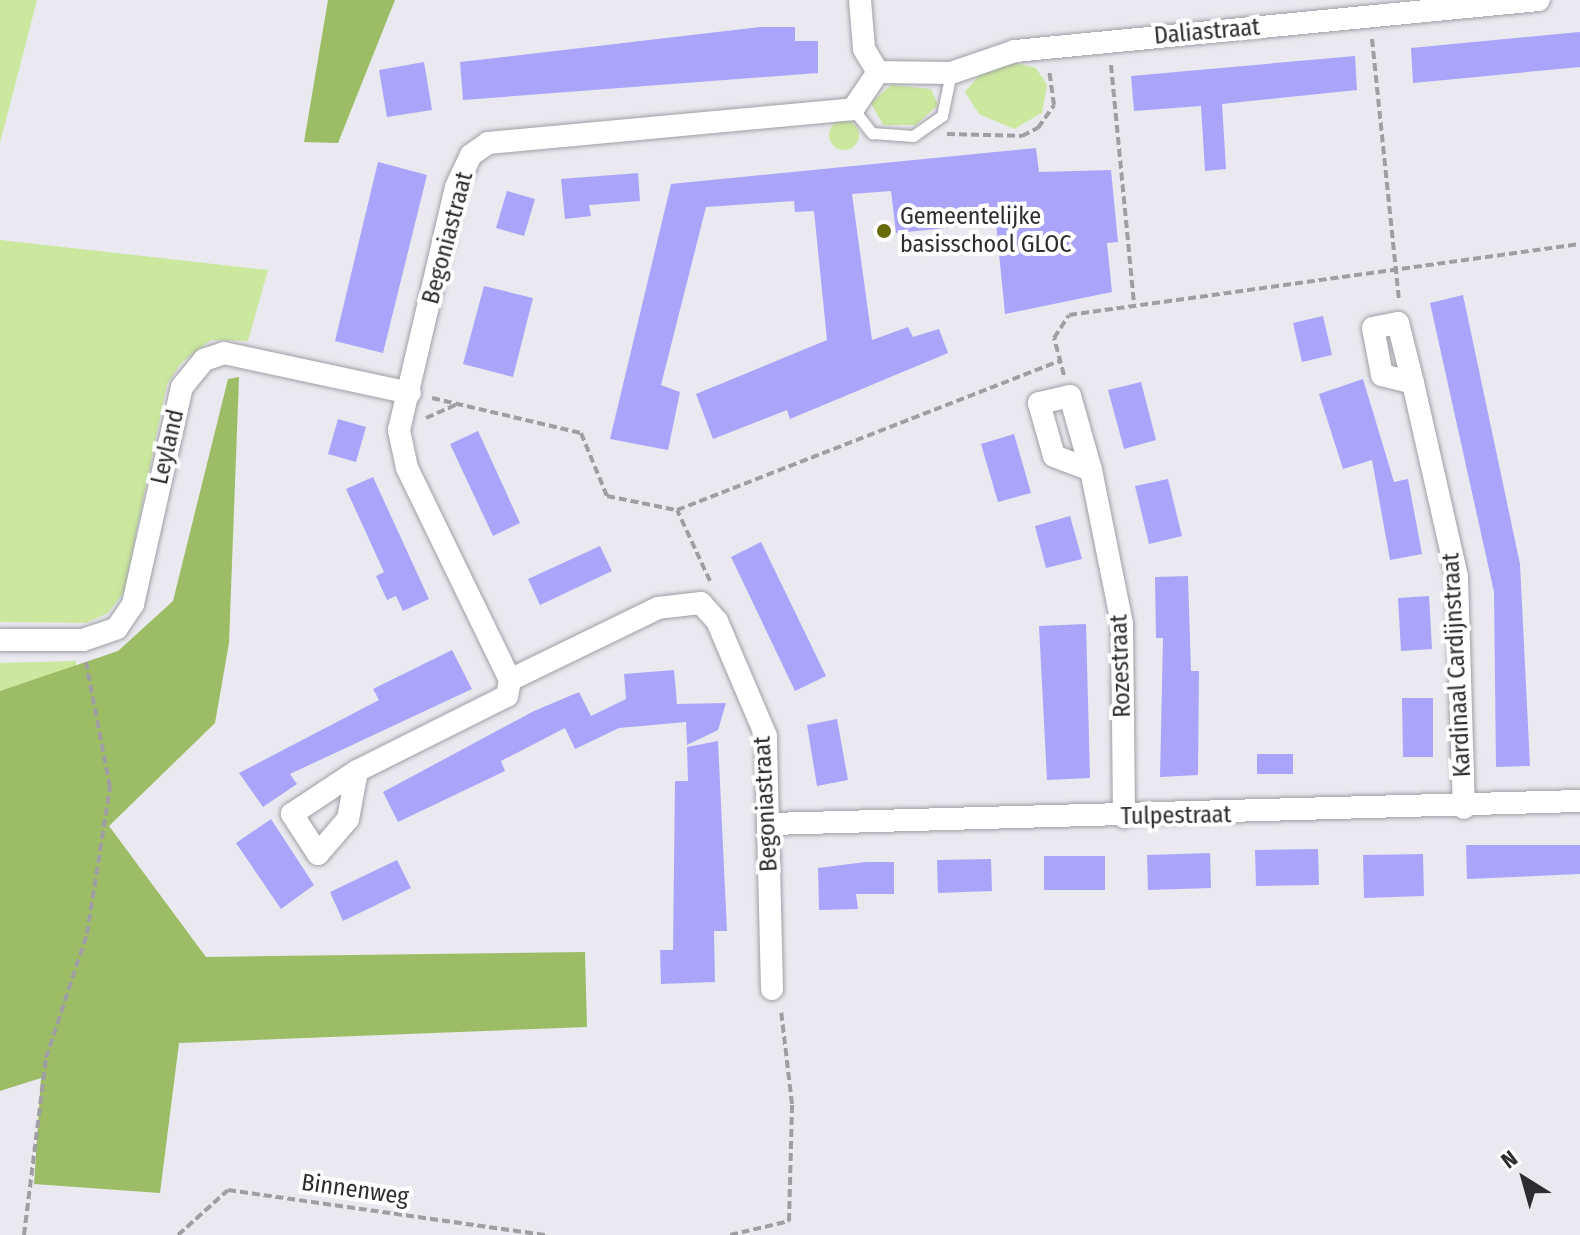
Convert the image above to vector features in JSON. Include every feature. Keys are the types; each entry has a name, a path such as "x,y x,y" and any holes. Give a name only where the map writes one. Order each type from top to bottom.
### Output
{"street":[{"path":"853,109 878,72 864,49 860,0"},
{"name":"Daliastraat","path":"878,72 951,73 1046,47 1539,0"},
{"name":"Begoniastraat","path":"510,680 407,468 399,430 456,187 471,155 488,143 853,109"},
{"name":"Kardinaal Cardijnstraat","path":"1398,323 1373,328 1382,375 1413,383 1457,577 1464,808"},
{"name":"Leyland","path":"0,640 83,640 117,628 133,604 182,387 204,360 224,353 410,393"},
{"path":"1070,396 1039,403 1042,417 1054,456 1091,470"},
{"name":"Rozestraat","path":"1070,396 1091,470 1122,624 1124,817"},
{"path":"357,771 507,696 510,680 658,608 701,603"},
{"name":"Begoniastraat","path":"701,603 723,634 766,736 771,824 772,989"},
{"name":"Tulpestraat","path":"771,824 1464,808 1580,801"}],"lane":[{"path":"853,109 885,138 925,132 948,107 951,73"}],"path":[{"path":"1370,18 1400,269 1398,323"},
{"path":"1109,40 1134,302"},
{"path":"925,132 1022,136 1038,128 1054,105 1046,47"},
{"path":"1070,396 1054,338 1069,315 1134,302 1580,244"},
{"path":"410,393 581,433 607,496 677,510 1059,361"},
{"path":"399,430 459,403"},
{"path":"677,510 711,585 701,603"},
{"path":"24,1235 46,1058 87,934 110,787 83,640"},
{"path":"730,1235 789,1221 792,1104 785,1020 772,989"},
{"name":"Binnenweg","path":"178,1235 228,1190 545,1235"}],"green space":[{"path":"0,0 37,0 0,143"},
{"path":"328,0 395,0 338,143 304,142"},
{"path":"1015,63 1036,68 1047,85 1042,113 1014,129 979,114 965,92 980,74"},
{"path":"891,85 931,89 938,105 916,125 883,125 871,103"},
{"path":"844,120 855,124 859,135 855,146 844,150 833,146 829,135 833,124"},
{"path":"0,240 268,270 248,341 211,340 182,362 167,384 124,592 108,613 86,623 0,622"},
{"path":"239,377 229,643 215,723 109,826 206,957 585,952 587,1027 179,1043 160,1193 34,1184 41,1078 0,1091 0,691 118,651 173,601 228,379"},
{"path":"76,661 75,686 0,692 0,663"}],"building":[{"path":"760,27 795,27 795,41 818,41 818,73 463,100 460,62"},
{"path":"1580,32 1580,67 1413,83 1411,48"},
{"path":"1355,56 1357,90 1222,104 1226,169 1205,171 1201,106 1134,111 1131,76"},
{"path":"424,62 432,110 387,117 379,70"},
{"path":"1036,148 1039,172 1111,170 1118,242 1107,243 1112,292 1005,314 996,223 896,233 891,191 852,194 872,340 908,327 913,337 939,329 948,353 790,419 787,410 713,439 696,394 827,340 814,211 795,212 794,201 706,207 661,385 680,392 668,450 610,439 671,184"},
{"path":"378,162 427,175 383,353 335,341"},
{"path":"638,173 640,201 589,205 591,216 565,219 561,179"},
{"path":"507,191 535,199 524,236 496,228"},
{"path":"484,286 533,298 513,377 463,364"},
{"path":"1463,295 1520,564 1530,766 1496,767 1494,592 1430,303"},
{"path":"1323,316 1332,355 1302,362 1293,323"},
{"path":"1363,379 1394,482 1408,479 1422,554 1390,560 1372,460 1343,469 1319,394"},
{"path":"1141,382 1156,440 1124,449 1108,390"},
{"path":"338,419 366,427 356,462 328,454"},
{"path":"478,431 520,523 493,536 450,444"},
{"path":"1014,434 1031,493 998,502 981,444"},
{"path":"373,477 429,599 403,611 396,596 387,600 376,576 384,572 346,489"},
{"path":"1168,479 1182,536 1149,544 1135,486"},
{"path":"1070,516 1082,559 1046,568 1035,526"},
{"path":"761,542 826,676 795,691 731,557"},
{"path":"600,546 612,571 540,605 528,579"},
{"path":"1188,576 1191,671 1199,671 1198,775 1160,777 1163,638 1156,638 1155,577"},
{"path":"1429,596 1432,649 1401,651 1398,598"},
{"path":"1086,624 1090,778 1047,780 1039,626"},
{"path":"452,650 472,689 290,774 297,784 263,807 239,773 379,700 373,689"},
{"path":"674,670 677,704 726,703 718,730 687,745 686,722 619,728 575,749 565,728 501,761 505,771 398,822 383,792 534,711 579,692 591,716 626,699 624,674"},
{"path":"1402,698 1433,698 1433,757 1403,757"},
{"path":"837,719 848,780 817,786 807,725"},
{"path":"718,741 727,931 714,931 715,982 661,984 660,950 673,950 675,781 688,781 687,747"},
{"path":"1257,754 1293,754 1293,774 1257,774"},
{"path":"271,819 314,885 281,909 236,843"},
{"path":"1466,845 1580,845 1580,874 1467,879"},
{"path":"1318,849 1319,885 1256,886 1255,850"},
{"path":"1210,853 1211,888 1148,890 1147,855"},
{"path":"1423,854 1424,896 1364,898 1363,855"},
{"path":"1044,856 1105,856 1105,890 1044,890"},
{"path":"991,859 992,891 938,893 937,860"},
{"path":"397,860 411,888 343,921 330,892"},
{"path":"894,862 894,894 856,894 858,909 819,910 818,868"}],"place":[{"name":"Gemeentelijke basisschool GLOC","path":"884,231"}]}
